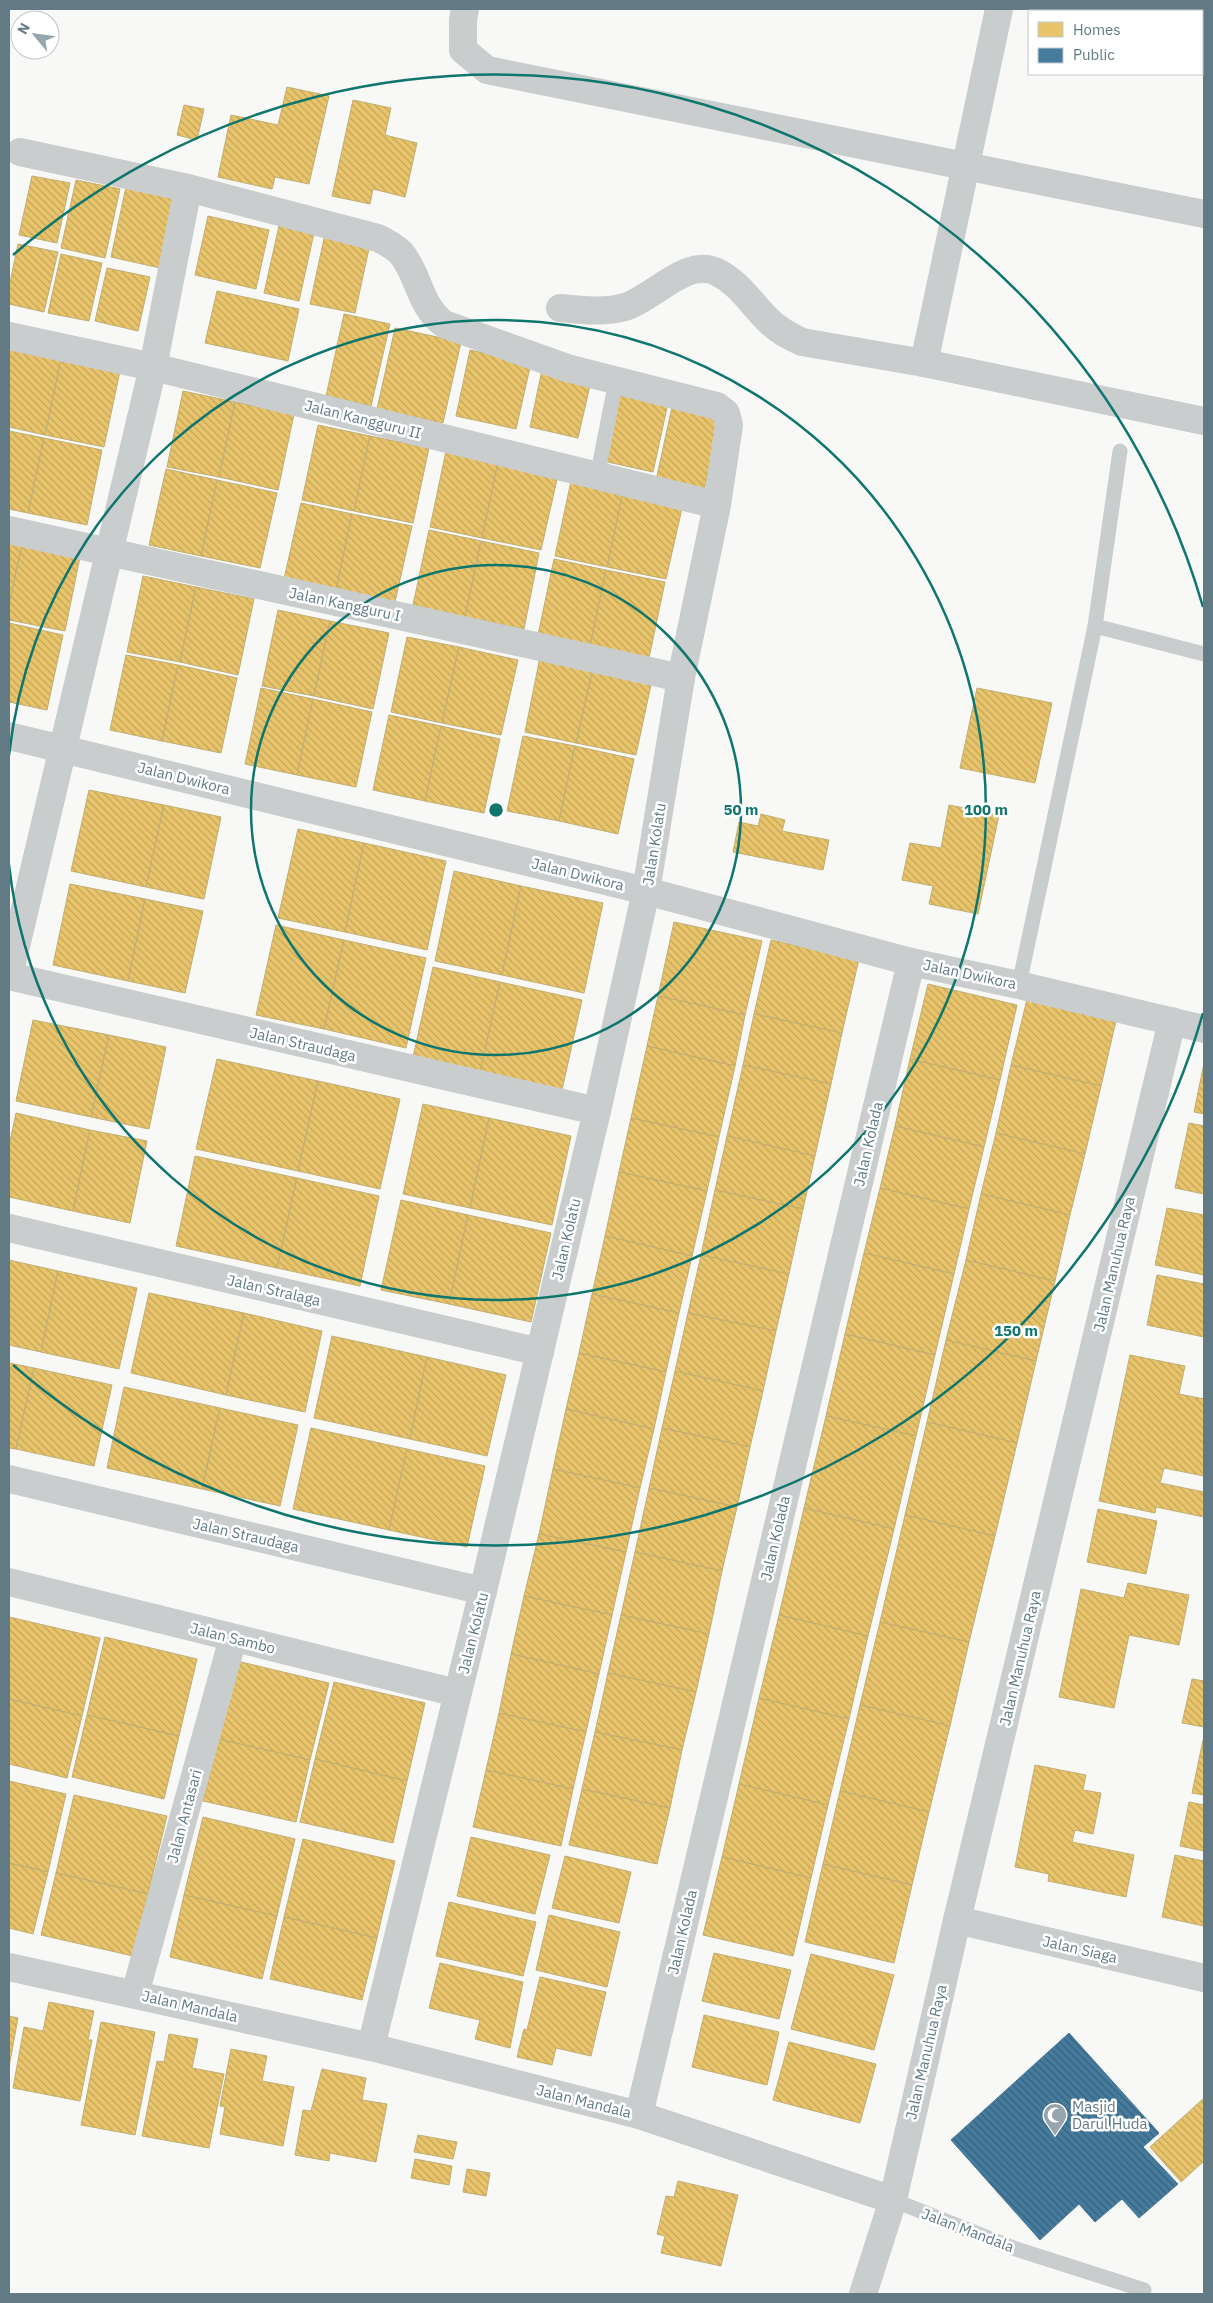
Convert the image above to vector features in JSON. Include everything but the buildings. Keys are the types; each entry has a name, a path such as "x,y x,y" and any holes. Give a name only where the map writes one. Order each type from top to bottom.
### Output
{"street":[{"path":"466,9 463,20 463,50 487,70 1204,214"},
{"path":"924,363 999,9"},
{"path":"20,152 188,188 378,238 401,254 426,306 444,324 567,368 616,381"},
{"path":"9,976 61,748 110,553 153,367 188,188"},
{"path":"560,308 595,311 623,308 638,302 691,270 704,267 730,280 751,299 767,320 784,333 802,342 924,363 1204,421"},
{"name":"Jalan Kangguru II","path":"9,336 153,367 717,505"},
{"name":"Jalan Kolatu","path":"371,2046 540,1352 597,1111 646,891 681,678 717,505 730,425 726,413 717,406 616,381"},
{"name":"Jalan Kangguru I","path":"9,530 681,678"},
{"name":"Jalan Dwikora","path":"9,736 646,891 911,962 1019,985 1204,1029"},
{"name":"Jalan Kolada","path":"639,2115 911,962"},
{"name":"Jalan Straudaga","path":"9,976 597,1111"},
{"name":"Jalan Manuhua Raya","path":"863,2294 893,2200 956,1920 1172,1021"},
{"name":"Jalan Stralaga","path":"9,1228 540,1352"},
{"name":"Jalan Straudaga","path":"9,1479 483,1591"},
{"name":"Jalan Sambo","path":"9,1582 457,1693"},
{"name":"Jalan Antasari","path":"135,1994 233,1638"},
{"name":"Jalan Siaga","path":"956,1920 1204,1978"},
{"name":"Jalan Mandala","path":"9,1967 371,2046 639,2115 893,2200"}],"lane":[{"path":"597,477 616,381"},
{"path":"1019,985 1095,626 1120,450"},
{"path":"1095,626 1204,654"},
{"name":"Jalan Mandala","path":"893,2200 1016,2249 1144,2290"}],"place":[{"name":"Masjid Darul Huda","path":"1055,2136"}]}
